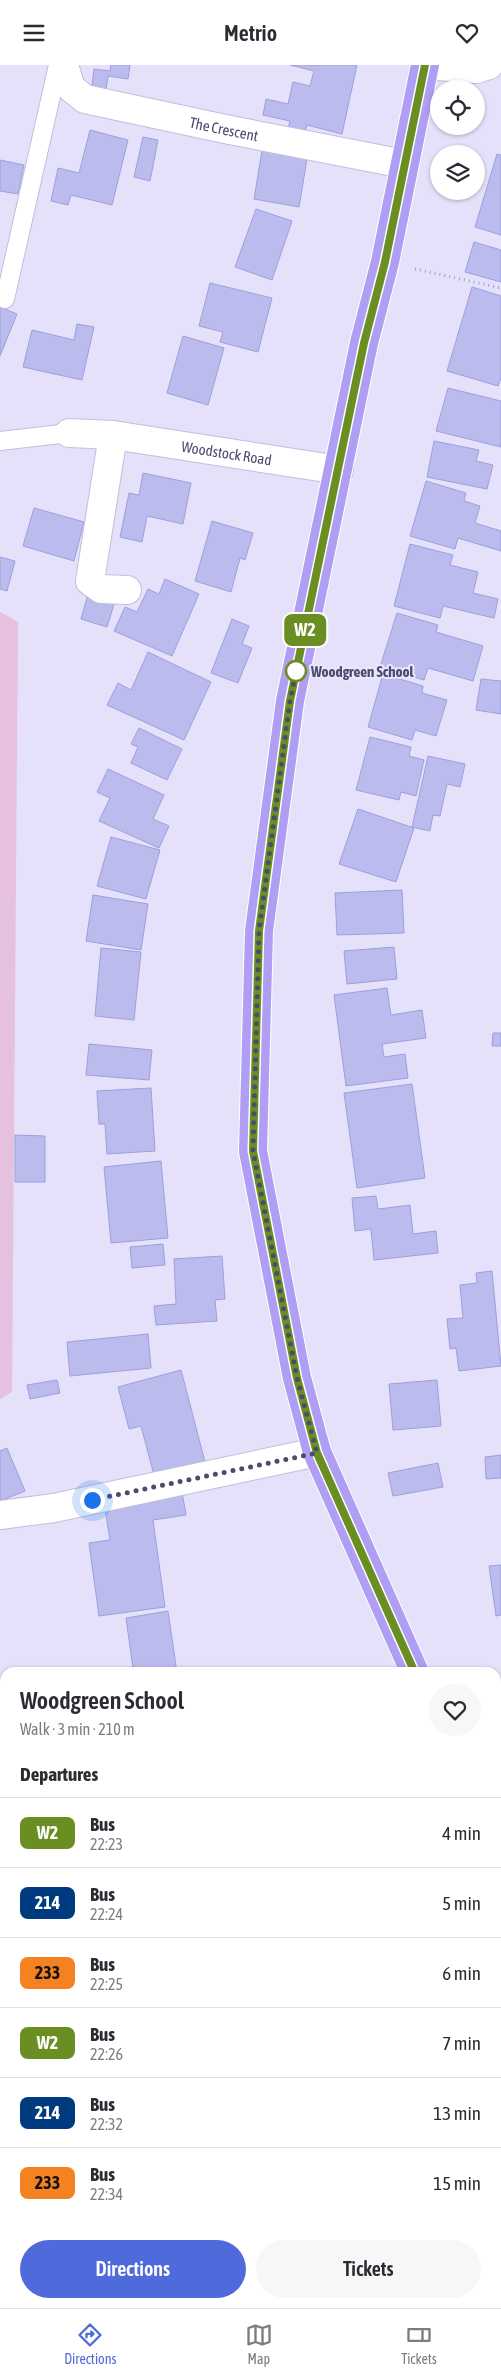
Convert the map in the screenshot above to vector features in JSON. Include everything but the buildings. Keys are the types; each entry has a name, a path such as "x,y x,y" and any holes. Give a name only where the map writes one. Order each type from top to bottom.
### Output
{"main road":[{"path":"412,1667 317,1453 297,1378 253,1151 259,931 290,701 364,343 385,262 425,65"}],"street":[{"name":"The Crescent","path":"64,65 71,88 85,99 225,129 404,163"},
{"path":"425,65 476,69 489,65"},
{"name":"Woodstock Road","path":"69,433 113,435 339,470"},
{"path":"113,435 90,581 101,589 127,590"},
{"path":"0,1515 54,1508 317,1453"}],"lane":[{"path":"5,299 58,65"},
{"name":"Woodstock Road","path":"0,441 69,433"}],"path":[{"path":"385,262 501,288"}],"shaded area":[{"path":"0,612 18,622 12,1392 0,1399"}],"bus line":[{"name":"W2","path":"412,1667 317,1453 297,1378 253,1151 259,931 290,701 364,343 385,262 425,65"}],"place":[{"name":"Woodgreen School","path":"296,671"}],"route":[{"path":"92,1500 317,1453 297,1378 253,1151 259,931 290,701 298,662 296,671"}]}
